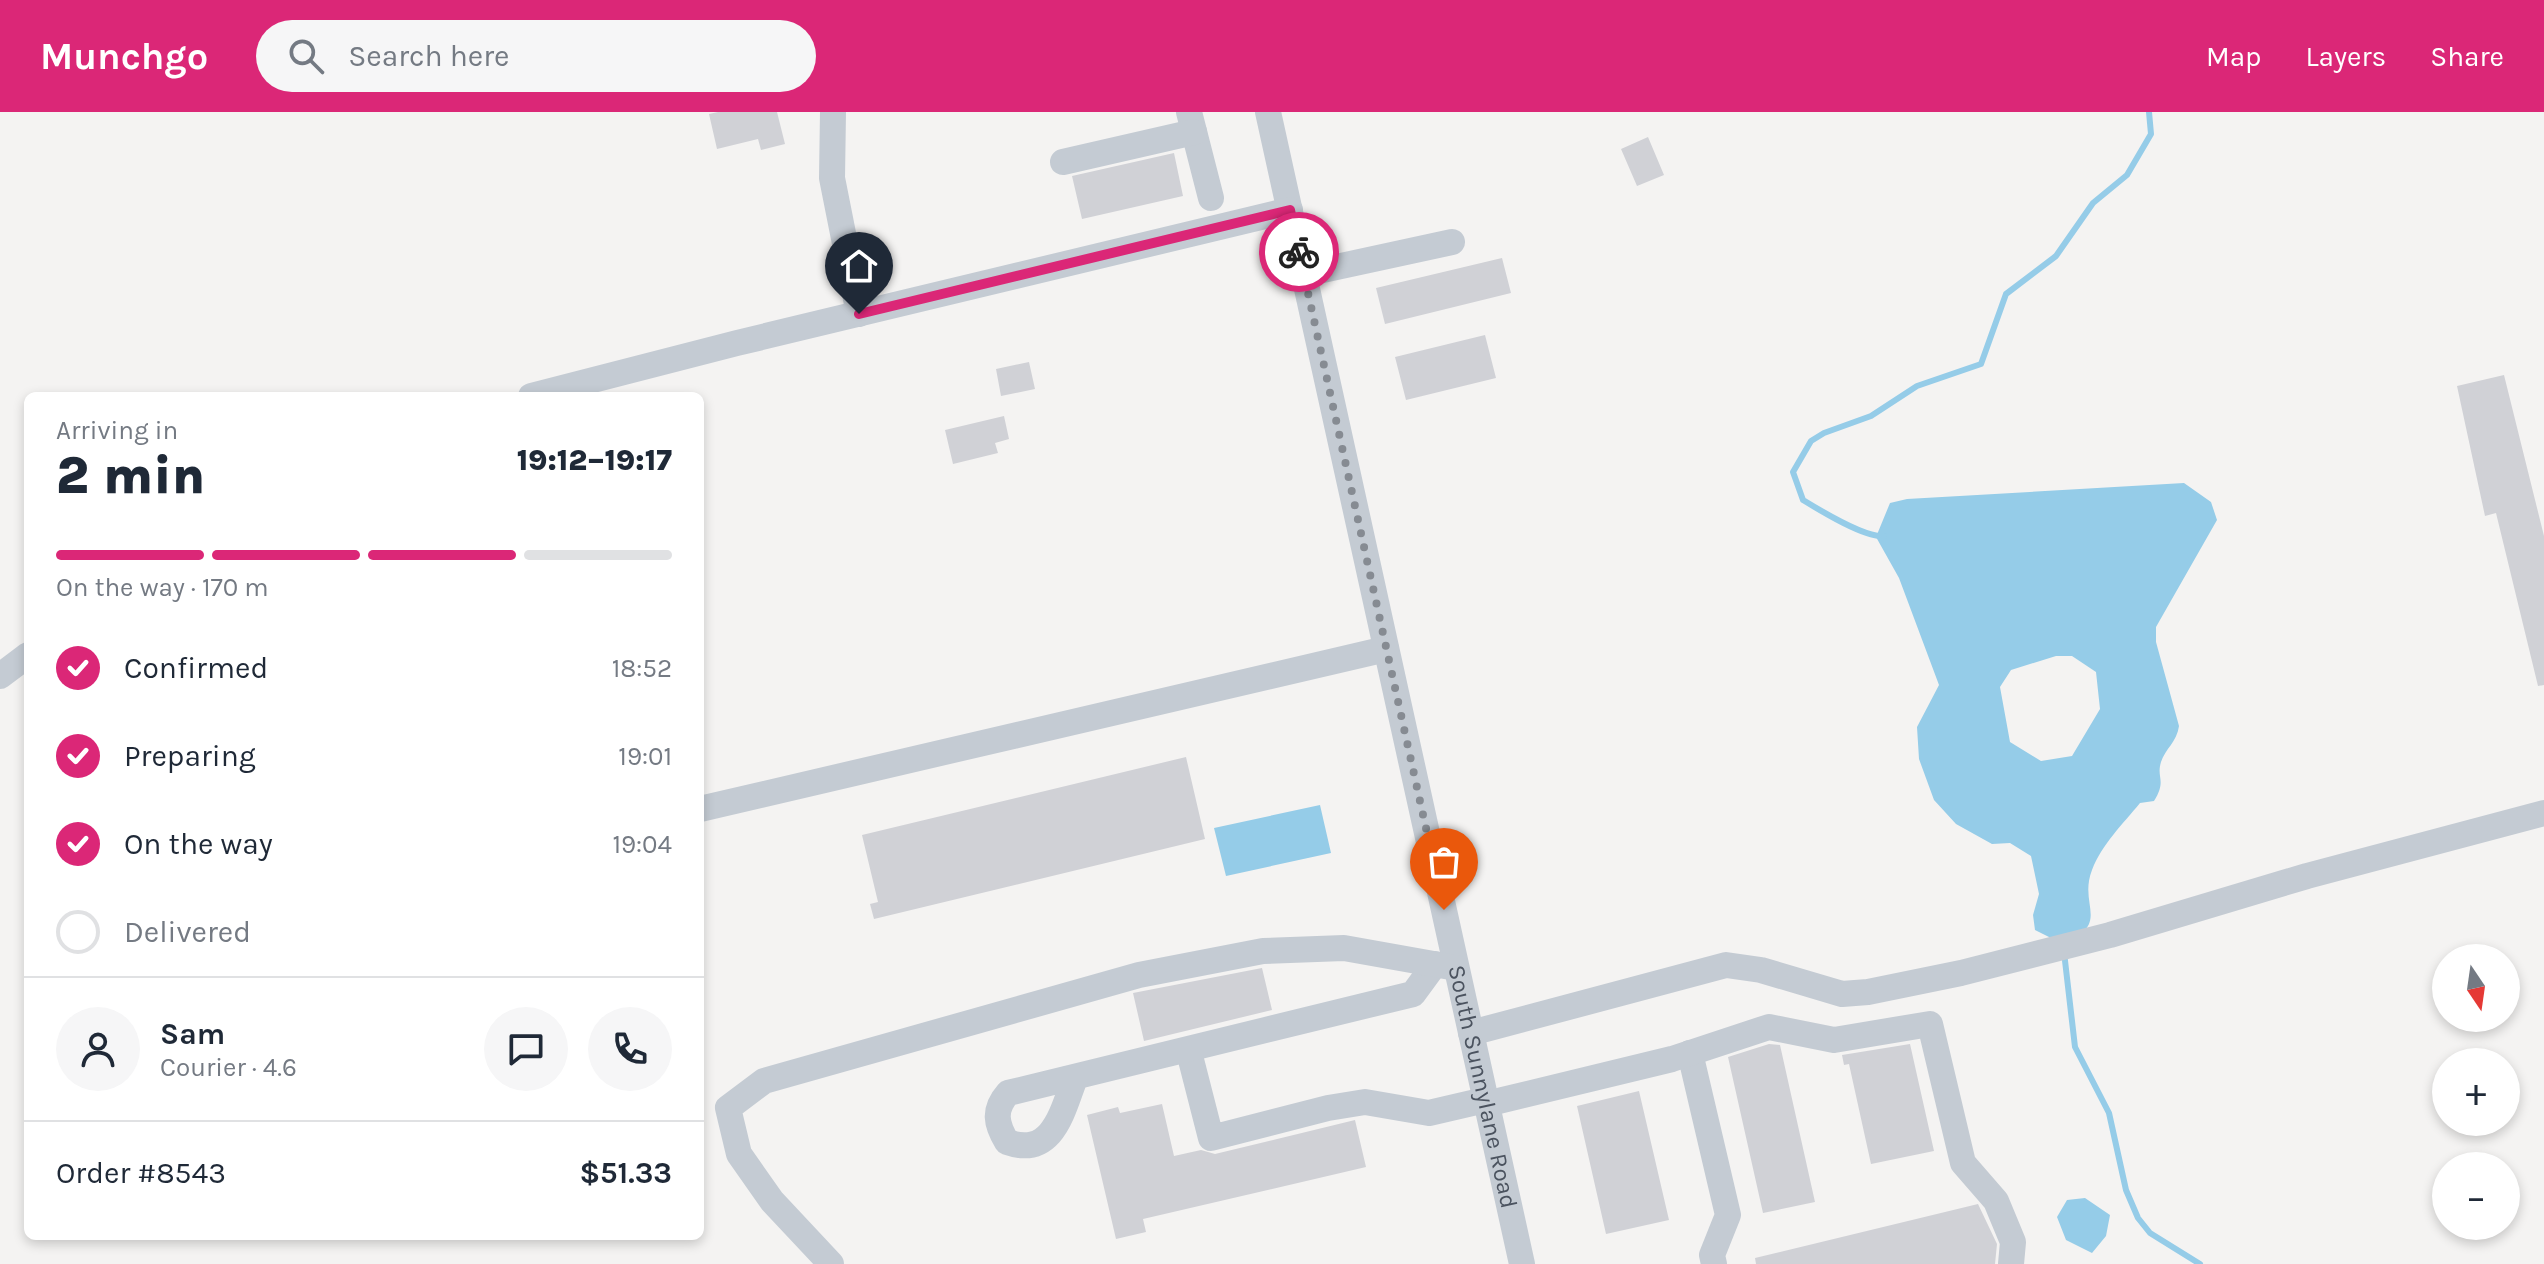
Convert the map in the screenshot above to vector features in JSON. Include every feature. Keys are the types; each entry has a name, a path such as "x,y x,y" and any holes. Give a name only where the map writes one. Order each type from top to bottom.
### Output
{"street":[{"path":"833,112 832,178 859,314"},
{"name":"South Sunnylane Road","path":"1268,112 1386,649 1446,966 1471,1033 1522,1264"},
{"path":"1063,162 1192,122 1211,198"},
{"path":"547,392 1290,210"},
{"path":"1304,274 1452,242"},
{"path":"704,808 1386,649"},
{"path":"0,676 24,658"},
{"path":"1471,1033 1726,965 1761,970 1842,994 1868,992 2110,935 2307,876 2544,813"},
{"path":"831,1264 772,1201 739,1154 728,1108 764,1081 1139,975 1263,951 1344,948 1446,966"},
{"path":"1075,1078 1413,994 1446,966"},
{"path":"1189,1052 1211,1138 1328,1108 1365,1102 1429,1113 1486,1102 1690,1053 1769,1027 1834,1040 1930,1024 1963,1163 1996,1201 2013,1242 2011,1264"},
{"path":"1690,1053 1728,1215 1712,1255 1714,1264"}],"water":[{"path":"2184,483 2211,502 2217,520 2156,627 2156,642 2179,726 2161,762 2160,788 2154,801 2140,803 2101,852 2089,883 2090,921 2078,936 2063,944 2035,930 2033,915 2039,894 2031,856 2010,843 1992,844 1956,824 1934,800 1919,759 1917,727 1939,685 1899,578 1876,537 1890,503 1907,499","holes":["2056,656 2072,656 2096,672 2100,709 2072,756 2041,761 2010,742 2000,687 2011,670"]},
{"path":"1320,805 1331,853 1226,876 1214,828"},
{"path":"2085,1198 2110,1215 2106,1236 2092,1253 2066,1240 2057,1217 2067,1200"}],"building":[{"path":"777,112 785,144 761,150 758,139 717,149 709,114"},
{"path":"1648,137 1664,175 1637,186 1621,149"},
{"path":"1174,153 1183,196 1082,219 1072,176"},
{"path":"1502,258 1511,293 1385,324 1376,288"},
{"path":"1485,335 1496,378 1406,400 1395,357"},
{"path":"1029,362 1035,389 1001,396 996,369"},
{"path":"2504,375 2544,536 2544,685 2538,686 2496,513 2485,516 2457,386"},
{"path":"1004,416 1009,439 995,443 998,453 953,464 945,430"},
{"path":"1186,757 1205,839 874,919 870,904 878,902 862,835"},
{"path":"1262,968 1272,1010 1144,1041 1133,993"},
{"path":"1769,1044 1780,1045 1815,1202 1763,1213 1728,1057"},
{"path":"1910,1044 1934,1151 1871,1164 1849,1064 1844,1065 1842,1055"},
{"path":"1639,1091 1669,1220 1606,1234 1577,1106"},
{"path":"1162,1104 1174,1156 1201,1150 1215,1154 1355,1120 1366,1167 1143,1219 1146,1232 1116,1239 1087,1115 1118,1107 1120,1113"},
{"path":"1978,1204 1997,1244 1995,1264 1756,1264 1755,1258"}],"waterway":[{"path":"1884,536 1866,533 1803,500 1793,472 1811,441 1871,416 1917,386 1981,364 2006,294 2056,256 2093,203 2127,175 2151,134 2149,112"},
{"path":"2064,952 2075,1047 2109,1113 2126,1190 2138,1218 2150,1233 2200,1264"}],"way so far":[{"path":"1299,252 1444,910"}],"route":[{"path":"859,314 1290,210 1299,252"}]}
